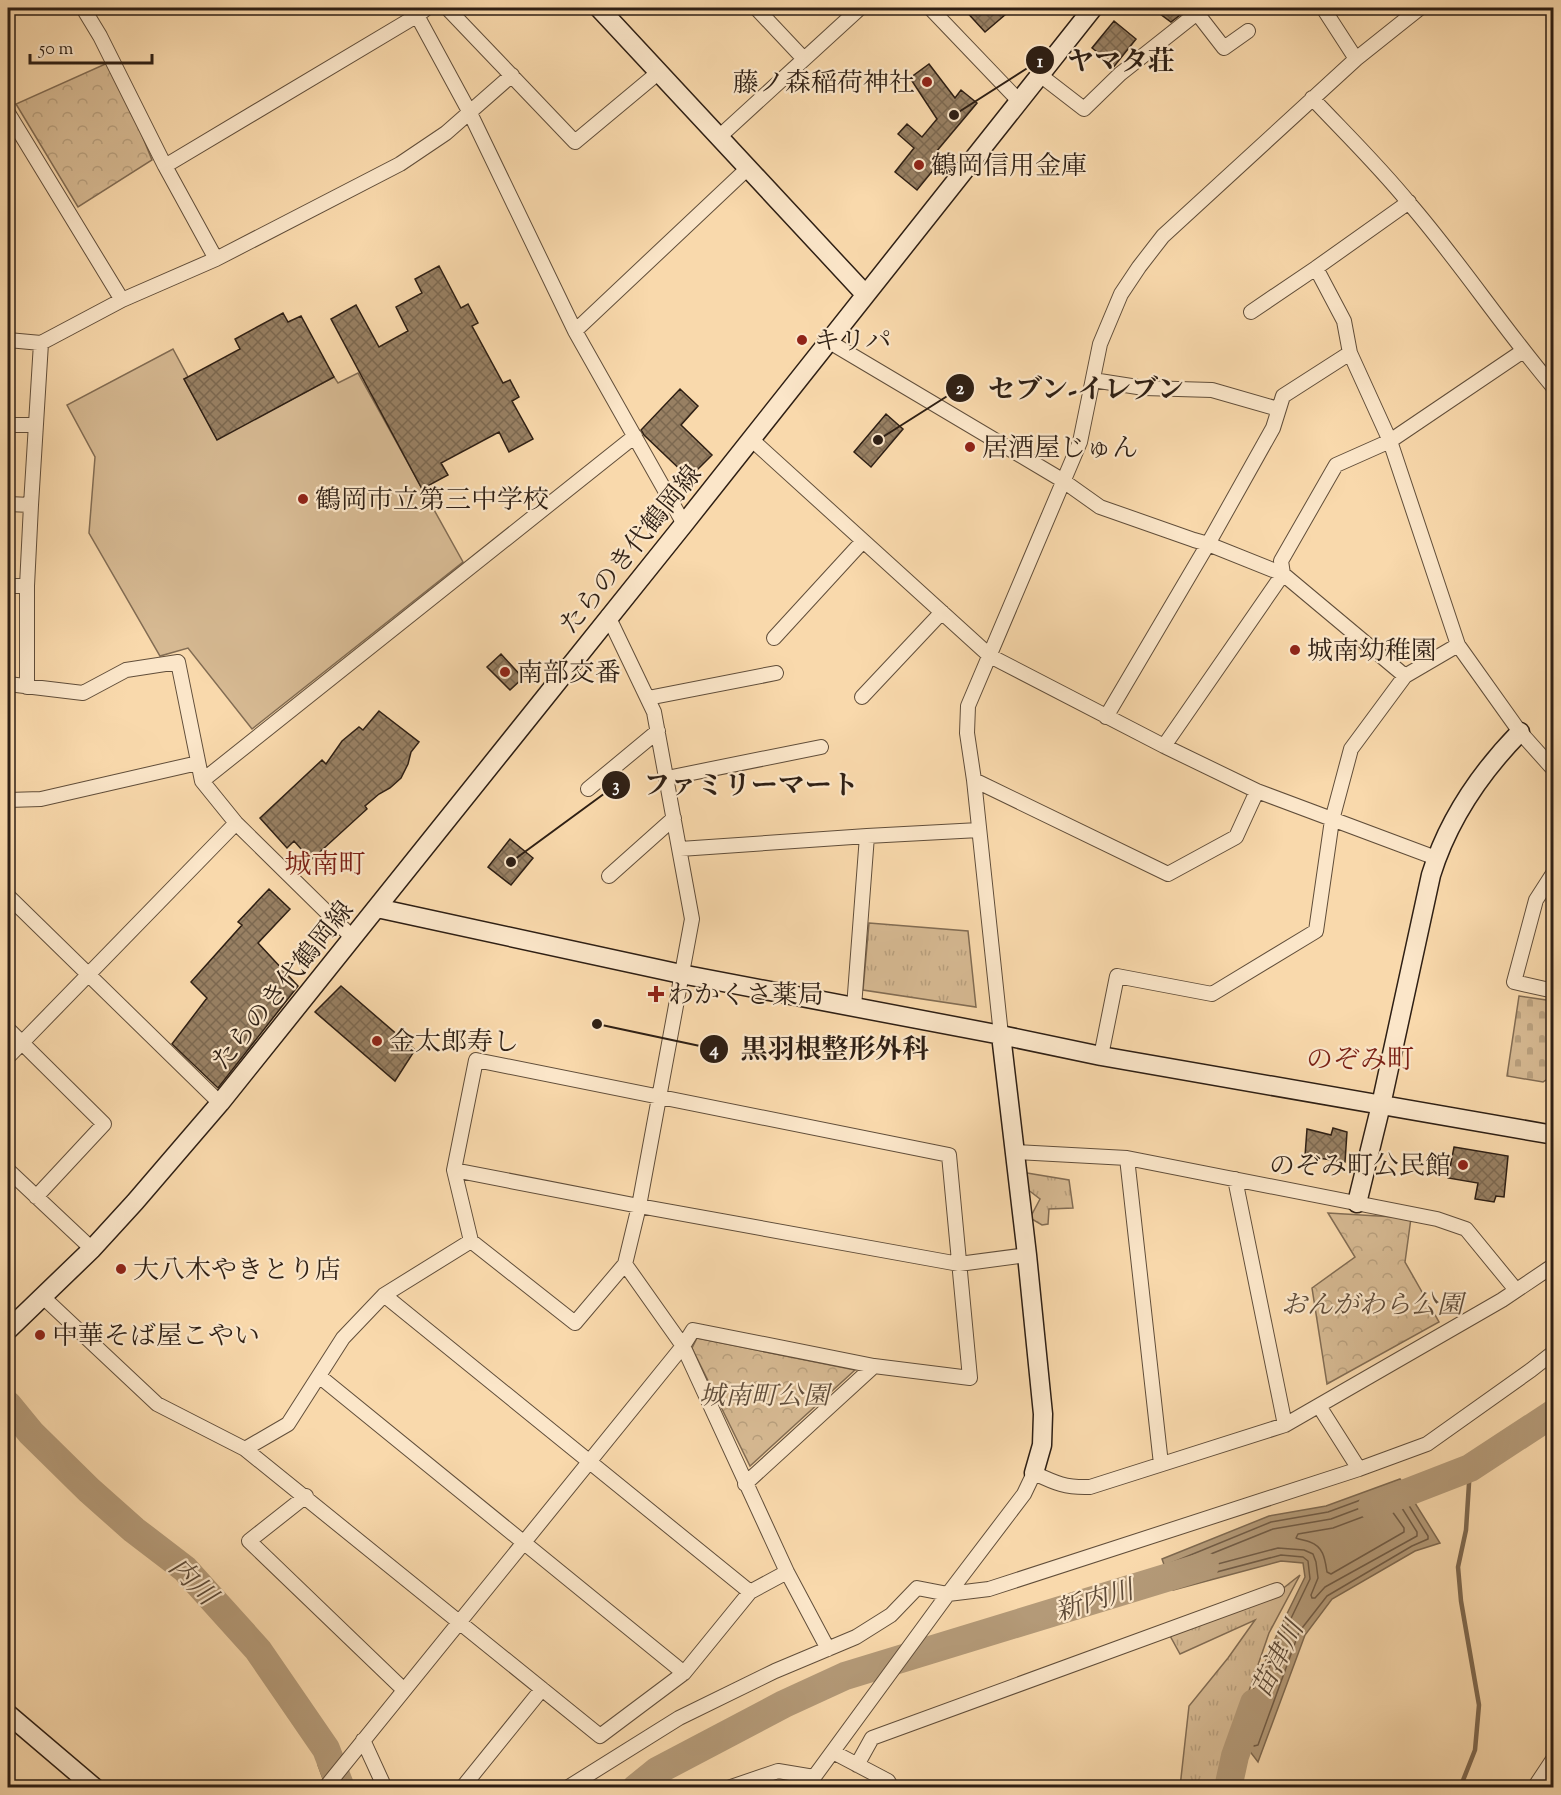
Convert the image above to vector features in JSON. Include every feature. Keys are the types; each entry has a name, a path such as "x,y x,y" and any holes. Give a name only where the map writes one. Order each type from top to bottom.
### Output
{"street":[{"path":"83,8 100,36 165,166 216,259"},
{"path":"447,8 575,142 659,72"},
{"path":"599,8 865,294"},
{"path":"756,8 804,59"},
{"path":"719,137 860,8"},
{"path":"930,8 1019,101"},
{"name":"たらのき代鶴岡線","path":"8,1330 92,1249 220,1103 684,524 1093,8"},
{"path":"1323,8 1356,59"},
{"path":"728,1788 778,1772 810,1782 1024,1494 1034,1473 1042,1445 1043,1414 967,733 968,706 1080,442 1100,344 1121,294 1163,236 1312,98 1420,8"},
{"path":"165,166 419,10 575,331 684,524"},
{"path":"1040,75 1084,109 1120,74 1195,10 1224,48 1248,31"},
{"path":"8,340 40,343 122,300 216,259 400,164 446,133 512,75"},
{"path":"1312,98 1409,202 1554,388"},
{"path":"8,115 122,300"},
{"path":"575,331 748,168"},
{"path":"1251,312 1409,202"},
{"path":"1316,268 1344,321 1350,353 1390,441 1458,645 1520,732 1554,770"},
{"path":"828,341 1062,480 1100,507 1208,543 1282,574 1406,676"},
{"path":"27,687 27,586 40,343"},
{"path":"1164,746 1282,574 1281,561 1335,465 1390,441 1523,351"},
{"path":"1106,717 1273,428 1283,396 1350,353"},
{"path":"1092,380 1144,388 1212,390 1278,409"},
{"path":"8,425 35,425"},
{"path":"202,781 635,436"},
{"path":"751,439 990,656 1106,717 1257,790 1436,858"},
{"path":"8,504 31,505"},
{"path":"774,638 863,541"},
{"path":"8,586 27,586"},
{"path":"862,697 942,612"},
{"path":"325,1788 683,1346 693,1330 874,1366 970,1378 949,1155 658,1097 476,1060 454,1170 471,1241 575,1323 625,1264 639,1206 658,1097 692,920 654,712 608,616"},
{"path":"1101,1056 1117,976 1212,994 1316,931 1332,820 1351,749 1406,676 1458,645"},
{"path":"8,684 83,693 126,670 178,662 202,781 236,823 352,937"},
{"path":"648,698 776,673"},
{"path":"588,789 658,732"},
{"path":"1357,1203 1382,1105 1428,886 1436,858 1467,796 1499,753 1520,732"},
{"path":"667,778 821,747"},
{"path":"8,800 41,799 198,763"},
{"path":"974,780 1168,874 1236,837 1257,790"},
{"path":"609,876 674,818"},
{"path":"8,1057 236,823"},
{"path":"680,849 979,830"},
{"path":"854,1007 867,836"},
{"path":"1554,872 1536,900 1514,982 1554,991"},
{"path":"8,896 220,1103"},
{"path":"377,908 681,974 1101,1056 1554,1135"},
{"path":"8,1029 104,1124 36,1197"},
{"path":"1015,1152 1127,1158 1437,1219 1466,1229 1516,1290"},
{"path":"1127,1158 1161,1464"},
{"path":"8,1170 92,1249"},
{"path":"454,1170 959,1264 1027,1255"},
{"path":"1235,1179 1285,1425"},
{"path":"245,1449 288,1425 342,1338 384,1295 471,1241"},
{"path":"625,1264 683,1346 787,1572 828,1649"},
{"path":"1034,1473 1072,1488 1090,1486 1285,1425 1502,1300 1554,1265"},
{"path":"384,1295 750,1592"},
{"path":"43,1297 157,1404 245,1449 306,1496 600,1736 684,1673 750,1592 787,1572"},
{"path":"567,1788 679,1718 775,1671 856,1637 891,1615 916,1588 948,1594 989,1589 1359,1470 1427,1444 1531,1371 1554,1352"},
{"path":"745,1484 874,1366"},
{"path":"319,1376 684,1673"},
{"path":"1319,1406 1359,1470"},
{"path":"306,1496 249,1541 404,1690"},
{"path":"857,1765 872,1738 1277,1590"},
{"path":"462,1788 542,1689"},
{"path":"8,1714 95,1788"},
{"path":"363,1740 386,1788"},
{"path":"832,1752 888,1781 892,1788"},
{"path":"1534,1788 1554,1758"}],"green space":[{"path":"112,61 152,160 78,207 16,104"},
{"path":"173,349 188,377 184,379 217,439 334,377 338,383 358,373 463,562 252,729 188,648 160,656 89,533 95,457 67,405"},
{"path":"869,923 968,931 976,1007 863,990"},
{"path":"1519,996 1553,1001 1553,1075 1543,1082 1507,1076"},
{"path":"1027,1173 1069,1180 1073,1208 1049,1209 1048,1224 1042,1225 1030,1218 1040,1199 1027,1189"},
{"name":"おんがわら公園","path":"1328,1213 1411,1218 1405,1262 1439,1322 1327,1384 1312,1288 1355,1257"},
{"name":"城南町公園","path":"697,1338 855,1370 750,1466 692,1348"},
{"path":"1300,1575 1269,1633 1232,1740 1221,1787 1180,1787 1189,1706 1255,1620 1180,1654 1169,1634 1272,1597"}],"water":[{"path":"1400,1479 1440,1543 1415,1551 1332,1599 1305,1635 1258,1762 1235,1732 1278,1632 1305,1577 1303,1563 1281,1561 1173,1590 1162,1559 1269,1516 1326,1506"},
{"path":"336,1749 355,1787 326,1787 318,1765"}],"building":[{"path":"963,8 1013,8 985,32"},
{"path":"1152,8 1178,8 1184,12 1171,22"},
{"path":"1114,21 1136,39 1112,69 1098,58 1101,55 1092,48"},
{"path":"929,64 955,98 961,90 977,103 936,152 943,158 917,190 895,172 914,148 898,134 907,124 922,137 937,119 910,78"},
{"path":"439,266 461,308 468,304 478,323 472,326 503,383 510,380 519,397 512,401 533,439 509,452 499,432 441,463 448,475 422,489 331,319 356,305 379,347 408,331 396,307 422,293 415,279"},
{"path":"283,313 288,322 301,316 334,377 217,440 184,379 240,349 235,339"},
{"path":"680,389 698,406 681,425 712,455 689,478 641,430"},
{"path":"886,414 903,429 871,467 854,452"},
{"name":"南部交番","path":"501,654 523,678 510,690 487,667"},
{"path":"379,711 419,742 411,752 401,778 365,806 367,809 311,860 294,841 287,848 260,818 322,760 326,764 342,741 359,727 363,730"},
{"path":"510,839 533,858 511,885 488,867"},
{"path":"269,889 290,909 258,943 298,986 218,1088 172,1044 207,998 191,982 242,925 238,922"},
{"name":"金太郎寿し","path":"341,986 415,1050 395,1081 315,1012"},
{"path":"1333,1128 1347,1132 1345,1162 1305,1156 1307,1129 1331,1135"},
{"path":"1454,1147 1508,1156 1504,1197 1496,1196 1494,1202 1475,1199 1478,1183 1448,1178"}],"waterway":[{"name":"内川","path":"8,1405 31,1433 89,1490 134,1530 185,1569 258,1650 326,1749 341,1788"},
{"name":"新内川","path":"1372,1506 1470,1468 1554,1413"},
{"path":"1460,1788 1475,1750 1479,1705 1461,1601 1458,1567 1466,1530 1470,1468"},
{"name":"新内川","path":"636,1788 657,1771 784,1704 845,1676 1205,1566"},
{"name":"苗津川","path":"1228,1788 1235,1756 1254,1703"}],"place":[{"name":"藤ノ森稲荷神社","path":"927,82"},
{"name":"ヤマタ荘","path":"954,115"},
{"name":"鶴岡信用金庫","path":"919,165"},
{"name":"キリパ","path":"802,340"},
{"name":"セブン-イレブン","path":"878,440"},
{"name":"居酒屋じゅん","path":"970,447"},
{"name":"鶴岡市立第三中学校","path":"303,499"},
{"name":"城南幼稚園","path":"1295,650"},
{"name":"南部交番","path":"505,672"},
{"name":"ファミリーマート","path":"511,862"},
{"name":"わかくさ薬局","path":"656,994"},
{"name":"黒羽根整形外科","path":"597,1024"},
{"name":"金太郎寿し","path":"377,1041"},
{"name":"のぞみ町公民館","path":"1463,1165"},
{"name":"大八木やきとり店","path":"121,1269"},
{"name":"中華そば屋こやい","path":"40,1335"}],"district":[{"name":"城南町","path":"325,864"},
{"name":"のぞみ町","path":"1360,1059"}]}
